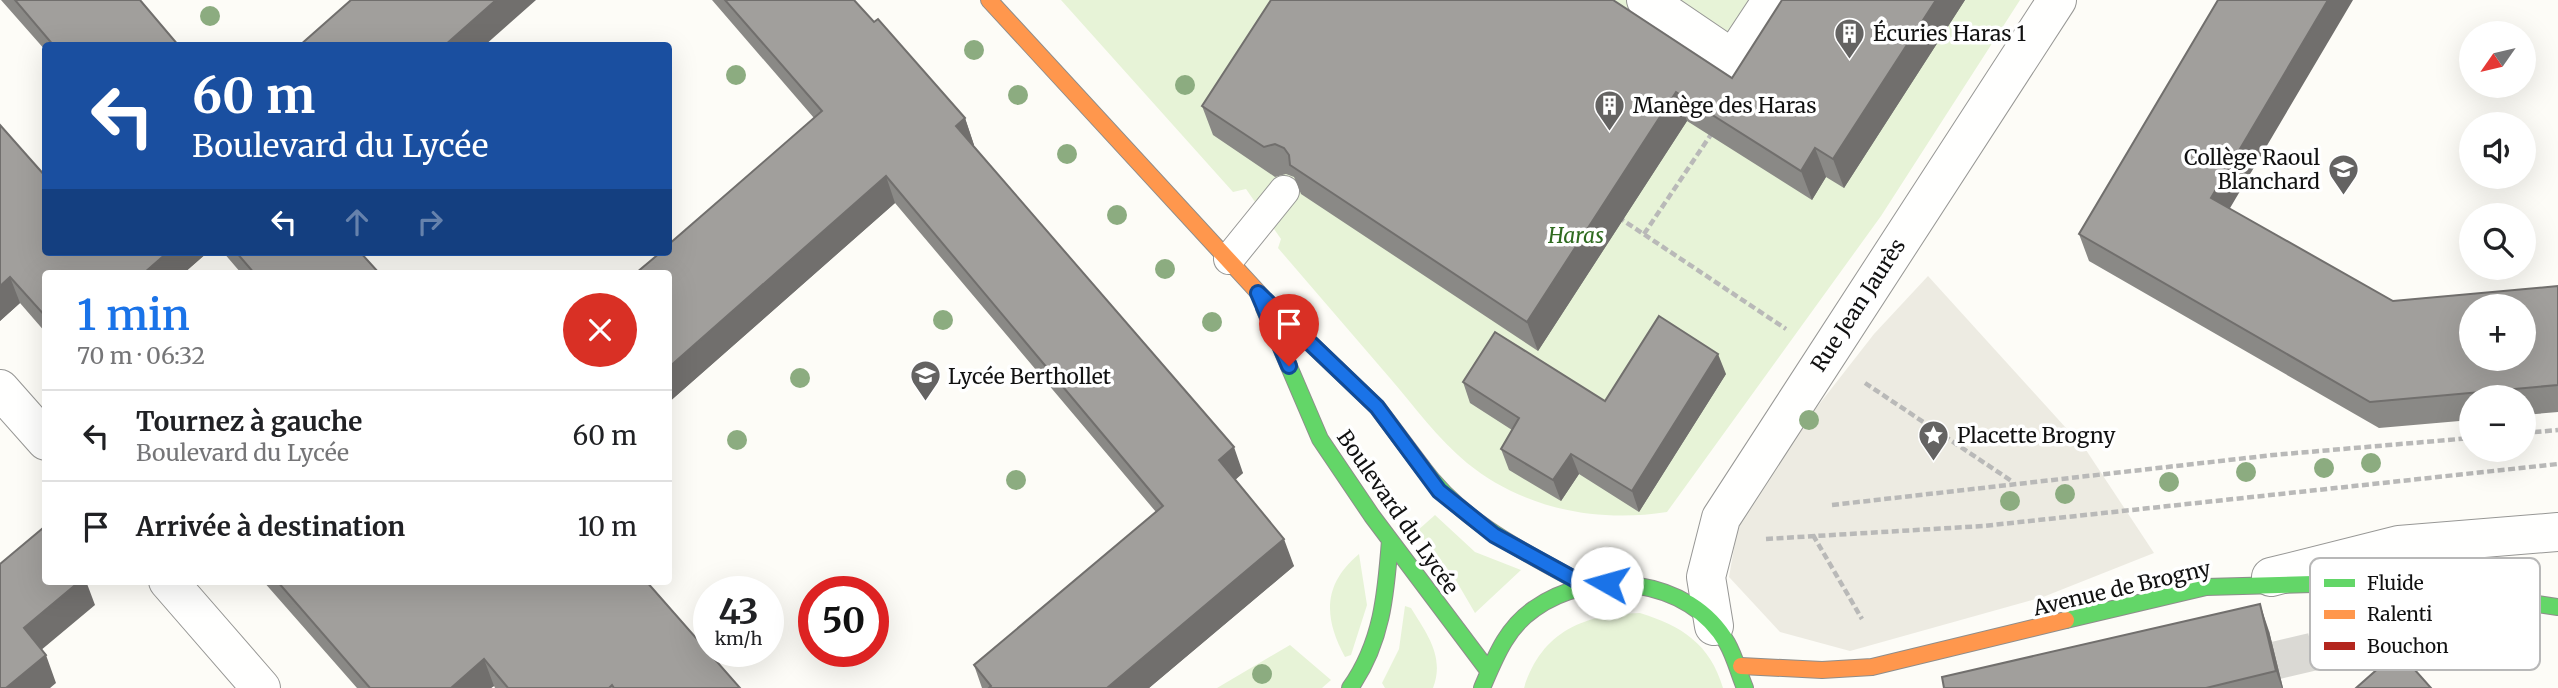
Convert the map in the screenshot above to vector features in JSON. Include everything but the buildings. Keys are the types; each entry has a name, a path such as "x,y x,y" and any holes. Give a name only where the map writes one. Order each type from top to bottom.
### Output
{"main road":[{"name":"Boulevard du Lycée","path":"989,0 1258,293 1377,407 1439,491 1494,535 1583,584"},
{"name":"Boulevard du Lycée","path":"1258,293 1320,439 1390,540 1487,669"},
{"path":"1350,688 1369,659 1381,628 1390,540"},
{"path":"1482,688 1487,669 1509,631 1542,601 1583,584 1631,582 1676,596 1714,626 1741,666 1745,688"},
{"name":"Avenue de Brogny","path":"1741,666 1822,670 1872,667 2206,587 2310,584"},
{"name":"Avenue de Brogny","path":"2540,604 2558,607"}],"street":[{"path":"1646,0 1733,59 1772,0"},
{"name":"Rue Jean Jaurès","path":"1714,626 1706,577 1721,518 1810,345 2057,0"},
{"path":"0,389 42,436"},
{"path":"2347,558 2399,545 2558,532"},
{"path":"2235,586 2310,567"},
{"path":"171,585 261,688"}],"lane":[{"path":"1229,259 1284,191"}],"path":[{"path":"1644,234 1715,128"},
{"path":"1616,215 2013,482"},
{"path":"2536,432 2558,430"},
{"path":"1832,505 2013,482 2459,439"},
{"path":"1714,543 1983,526 2558,464"},
{"path":"1813,535 1866,625"}],"green space":[{"name":"Haras","path":"1061,0 2020,0 1881,216 1667,512 1614,515 1562,509 1537,502 1489,479 1456,454 1278,248 1281,239 1246,189 1233,192"},
{"path":"1435,515 1475,552 1521,570 1475,613 1454,577 1417,531"},
{"path":"1359,554 1367,605 1351,655 1345,657 1333,629 1330,603 1338,578"},
{"path":"1405,606 1411,608 1423,627 1436,656 1433,688 1385,688 1382,683 1399,649"},
{"path":"1640,613 1669,624 1702,648 1723,688 1524,688 1532,668 1554,639 1583,622 1620,614"},
{"path":"1290,645 1331,680 1322,688 1217,688"}],"shaded area":[{"name":"Placette Brogny","path":"1928,276 2086,450 2154,553 2043,597 1850,651 1780,632 1729,577 1742,503 1874,334"}],"tunnel":[{"path":"2540,616 2554,615"},
{"path":"2165,688 2310,652"}],"traffic: fast":[{"path":"1264,308 1320,439 1372,516 1487,669"},
{"path":"1422,467 1438,487 1475,520 1583,584"},
{"path":"1350,688 1361,671 1376,636 1387,580 1390,540"},
{"path":"1482,688 1502,644 1524,617 1557,596 1583,587 1611,584 1638,586 1665,593 1689,604 1710,621 1727,643 1745,688"},
{"path":"2066,620 2206,587 2310,584"},
{"path":"2540,604 2558,607"}],"traffic: slow":[{"path":"989,0 1267,302"},
{"path":"1741,666 1822,670 1872,667 2066,620"}],"traffic: jam":[{"path":"1267,302 1377,407 1422,467"}],"place":[{"name":"Écuries Haras 1","path":"1850,60"},
{"name":"Manège des Haras","path":"1610,132"},
{"name":"Collège Raoul Blanchard","path":"2343,196"},
{"name":"Lycée Berthollet","path":"925,403"},
{"name":"Placette Brogny","path":"1934,462"}],"route":[{"path":"1289,366 1258,293 1377,407 1439,491 1494,535 1583,584 1607,583"}]}
